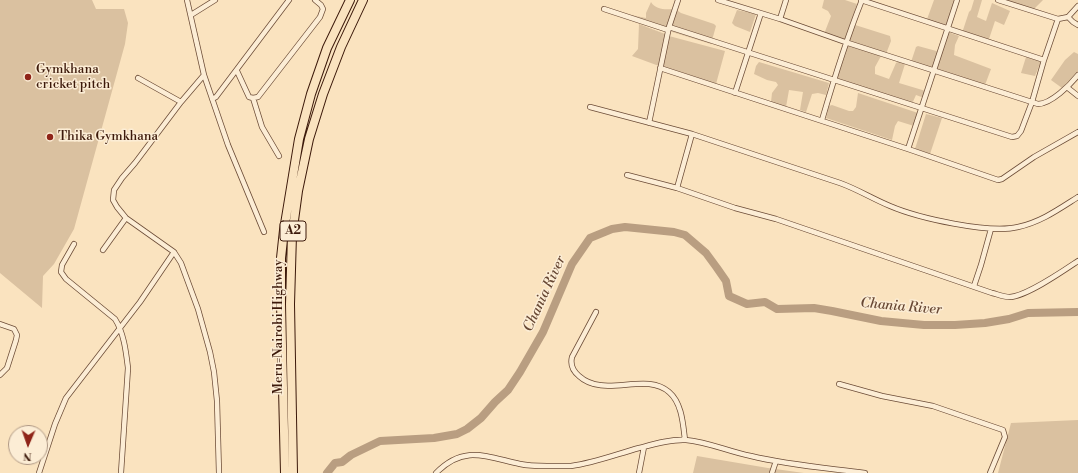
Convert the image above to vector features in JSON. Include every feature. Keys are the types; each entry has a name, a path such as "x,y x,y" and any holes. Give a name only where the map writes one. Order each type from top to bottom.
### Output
{"highway":[{"name":"Meru-Nairobi Highway","path":"285,473 280,303 281,258 284,230 299,139 311,94 327,48 350,0"},
{"name":"Meru-Nairobi Highway","path":"293,473 290,304 292,235 298,191 309,138 323,94 341,47 363,0"}],"street":[{"path":"187,0 204,75 228,145 264,232"},
{"path":"191,15 214,0"},
{"path":"212,99 216,97 237,70 289,0"},
{"path":"253,98 258,97 320,17 323,9 322,5 316,0"},
{"path":"649,123 669,29 678,0"},
{"path":"718,0 1038,104 1043,103 1068,88 1078,75"},
{"path":"780,19 786,0"},
{"path":"822,120 845,42 861,0 1044,60"},
{"path":"908,148 957,0"},
{"path":"998,0 1058,19 1068,17 1078,6"},
{"path":"604,9 747,52 1012,137 1017,136 1021,131 1032,102 1058,19"},
{"path":"735,93 747,52 761,13"},
{"path":"1068,17 1078,25"},
{"path":"660,68 908,148 1000,180 1078,132"},
{"path":"237,70 249,96 253,98 262,127 279,156"},
{"path":"204,75 122,178 114,190 113,200 126,218 174,252 180,263 198,309 212,358 217,401 219,473"},
{"path":"138,78 181,102"},
{"path":"1068,88 1078,96"},
{"path":"590,107 692,134 840,183 890,206 907,212 941,220 991,229 1018,228 1053,214 1078,197"},
{"path":"677,188 692,134"},
{"path":"627,176 677,188 776,219 1000,295 1011,297 1030,290 1078,261"},
{"path":"102,250 126,218"},
{"path":"974,286 991,229"},
{"path":"74,244 62,265 61,272 66,279 115,319 120,328 128,368 121,473"},
{"path":"39,473 66,398 140,302 174,252"},
{"path":"596,312 572,357 571,365 575,373 590,384 598,386 646,384 665,388 670,392 678,404 682,417 685,440"},
{"path":"0,324 14,329 16,340 7,368 0,375"},
{"path":"839,384 882,396 933,406 1003,430 1005,437 990,473"},
{"path":"436,473 444,465 457,457 473,454 489,455 521,464 572,466 669,441 685,440 702,443 753,457 865,473"},
{"path":"638,473 644,447"},
{"path":"772,473 776,461"}],"shaded area":[{"name":"Thika Gymkhana","path":"0,0 92,0 96,9 124,9 128,23 125,44 74,229 54,264 43,276 42,308 0,273"},
{"path":"824,0 845,0 857,4 844,41 824,34 831,16 828,11 822,8"},
{"path":"934,0 955,0 946,29 926,22"},
{"path":"974,0 982,0 977,17 986,21 992,3 1010,11 1004,25 995,21 988,42 962,33"},
{"path":"996,0 1043,0 1030,13"},
{"path":"651,2 660,8 672,9 667,30 628,18 631,15 646,18 646,13"},
{"path":"675,9 681,13 714,24 716,26 711,44 669,31"},
{"path":"737,10 756,14 750,32 735,26 732,23"},
{"path":"639,24 665,34 659,66 632,56 638,49"},
{"path":"852,24 890,36 891,41 886,54 846,42"},
{"path":"948,32 959,36 955,45 954,55 991,69 985,85 937,69"},
{"path":"669,36 725,51 716,84 663,66"},
{"path":"845,44 881,56 875,67 875,74 889,79 896,63 903,62 905,64 899,83 929,92 927,99 916,95 911,106 833,81"},
{"path":"918,46 940,52 935,69 911,62 916,47"},
{"path":"1074,52 1078,54 1078,71 1062,88 1051,80 1065,60"},
{"path":"1026,57 1041,61 1035,76 1021,73"},
{"path":"759,62 829,83 826,95 818,93 812,94 806,112 800,110 803,92 789,90 786,107 771,102 772,93 778,85 776,82 754,74 756,66"},
{"path":"858,93 921,114 917,130 914,126 898,121 895,126 892,140 826,118 829,106 832,105 853,111 856,107"},
{"path":"926,114 942,118 930,154 915,149"},
{"path":"1078,420 1078,473 998,473 1011,423"},
{"path":"697,456 768,468 804,473 693,473"}],"waterway":[{"name":"Chania River","path":"327,473 335,463 342,462 351,455 380,441 434,438 457,434 467,429 481,418 508,390 520,372 543,332 572,264 590,238 612,229 625,227 674,232 685,235 706,253 717,268 726,281 729,296 747,304 765,302 777,309 814,308 881,321 924,325 985,323 1009,319 1028,313 1078,312"}],"place":[{"name":"Gymkhana cricket pitch","path":"28,77"},
{"name":"Thika Gymkhana","path":"50,137"}]}
